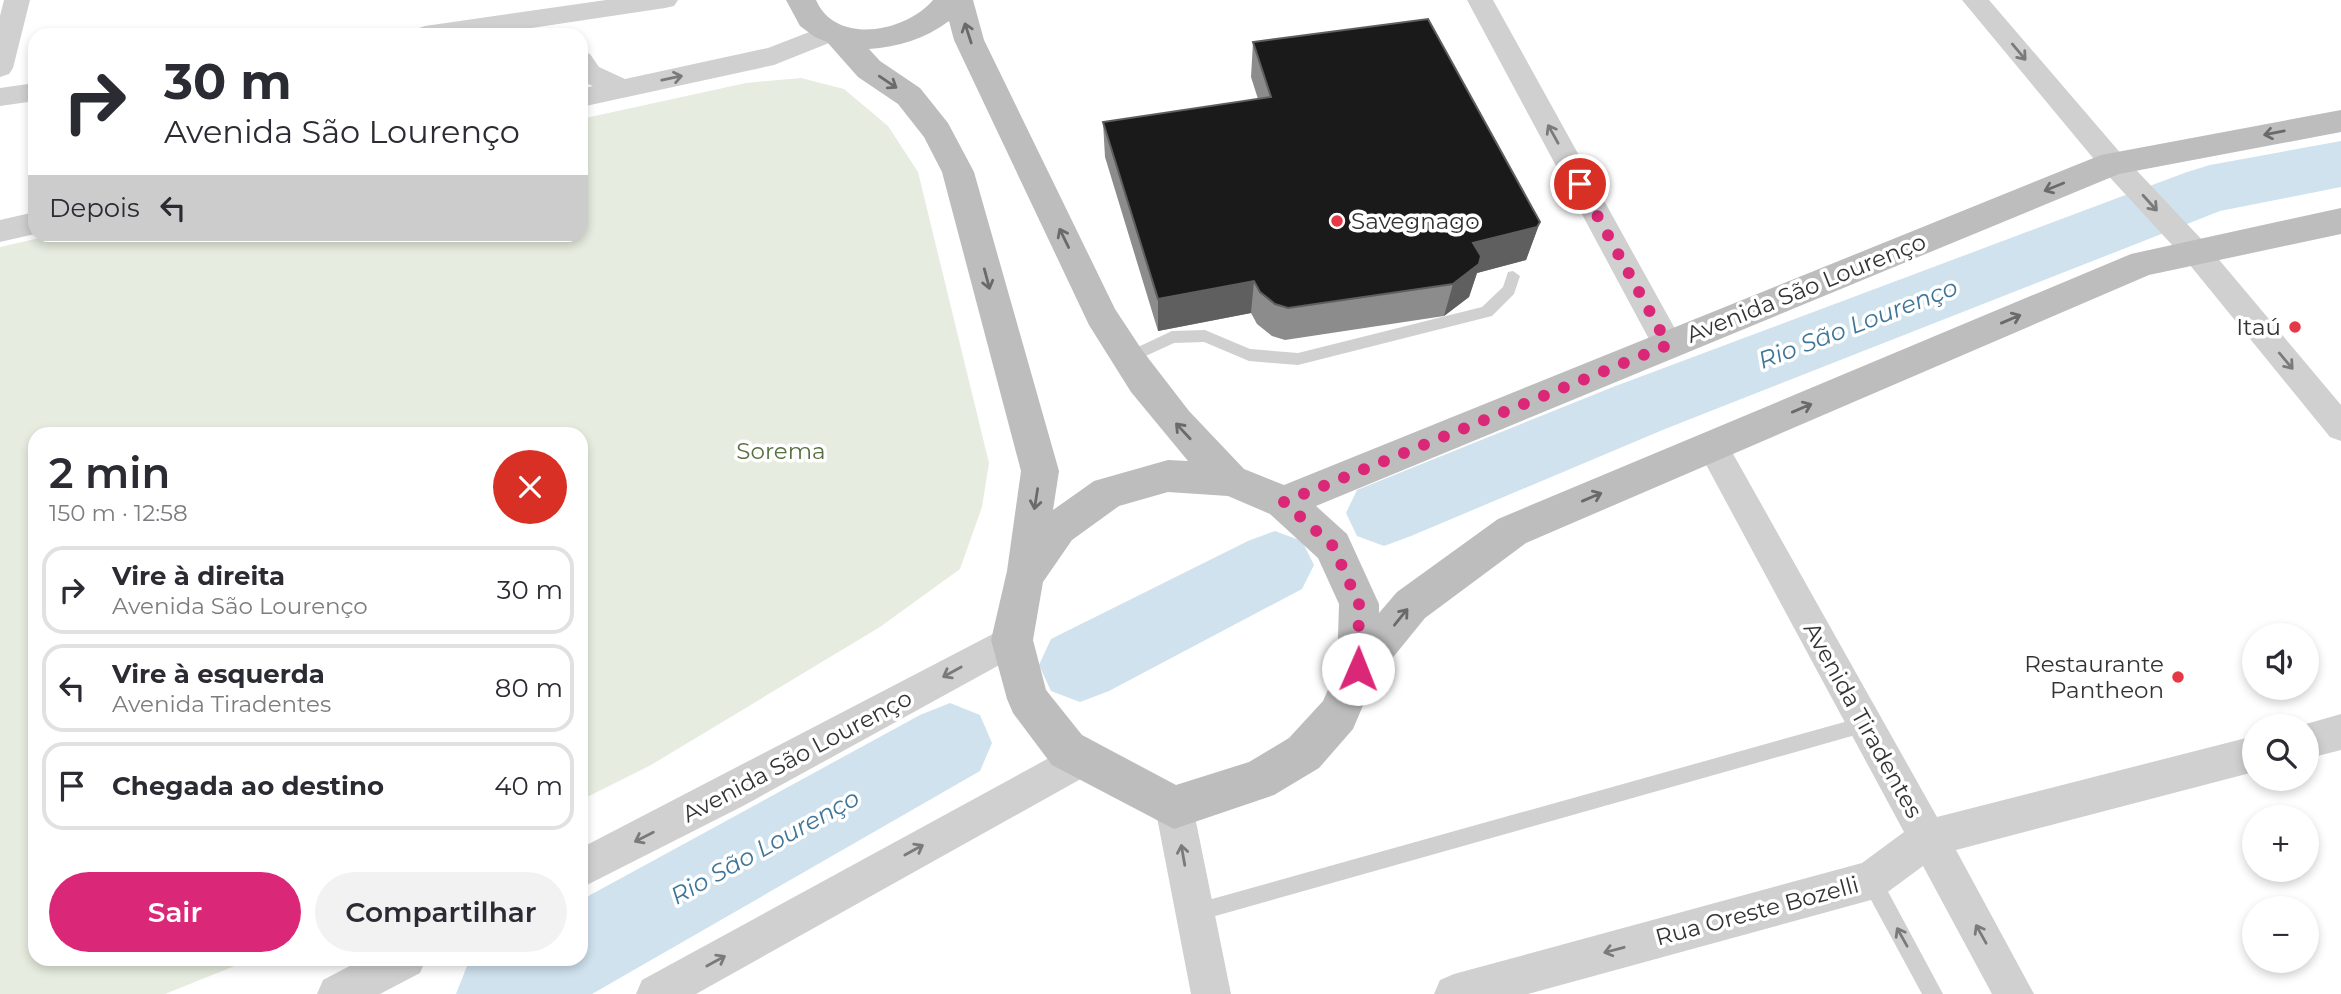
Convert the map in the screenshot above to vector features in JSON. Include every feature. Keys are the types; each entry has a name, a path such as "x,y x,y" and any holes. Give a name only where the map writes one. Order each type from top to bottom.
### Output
{"main road":[{"path":"801,0 810,19 834,34 869,69 909,96 937,131 958,172 1040,471 1012,640 1028,699 1066,750 1174,807 1259,780 1304,752 1338,715 1358,669 1411,605 1512,531 2143,263 2184,240 2341,221"},
{"path":"834,34 875,40 913,32 942,13 949,0"},
{"path":"958,0 970,40 1101,315 1126,359 1179,428 1230,480"},
{"name":"Avenida São Lourenço","path":"1284,502 1668,345 2120,171 2341,121"},
{"path":"1024,577 1058,528 1108,493 1168,477 1230,480 1284,502 1333,546 1359,604 1358,669"}],"street":[{"path":"0,68 17,0"},
{"path":"473,28 666,0"},
{"path":"1480,0 1668,345"},
{"path":"1975,0 2120,171 2184,240 2341,428"},
{"path":"586,28 609,8"},
{"path":"588,96 774,56 834,34"},
{"path":"588,71 623,89"},
{"path":"0,97 28,93"},
{"path":"0,231 28,225"},
{"name":"Avenida Tiradentes","path":"1712,446 2014,994"},
{"name":"Avenida São Lourenço","path":"588,865 730,793 1012,640"},
{"path":"2319,738 2341,732"},
{"name":"Rua Oreste Bozelli","path":"1454,994 1871,880 1929,838 2242,757"},
{"path":"656,994 1082,758"},
{"path":"1174,807 1211,994"},
{"path":"337,994 392,966"}],"lane":[{"path":"1126,359 1172,337 1205,337 1249,355 1298,359 1487,312 1509,290 1513,276"},
{"path":"1194,913 1866,724"},
{"path":"1871,880 1933,994"}],"green space":[{"name":"Sorema","path":"801,78 844,89 888,126 918,172 989,463 982,507 960,569 880,627 651,765 588,796 588,427 28,427 28,966 235,966 165,994 0,994 0,247 28,241 588,242 588,117 746,83"}],"building":[{"path":"1428,19 1540,222 1537,227 1473,243 1481,256 1479,264 1453,284 1288,308 1275,304 1260,292 1254,281 1158,299 1103,122 1271,97 1253,42"}],"waterway":[{"name":"Rio São Lourenço","path":"1384,513 1639,408 2210,189 2341,164"},
{"name":"Rio São Lourenço","path":"1080,665 1275,565"},
{"name":"Rio São Lourenço","path":"588,946 950,743"},
{"name":"Rio São Lourenço","path":"502,994 552,966"}],"place":[{"name":"Savegnago","path":"1337,221"},
{"name":"Itaú","path":"2295,327"},
{"name":"Restaurante Pantheon","path":"2178,677"}],"route":[{"path":"1358,669 1359,604 1333,546 1284,502 1668,345 1580,184"}]}
